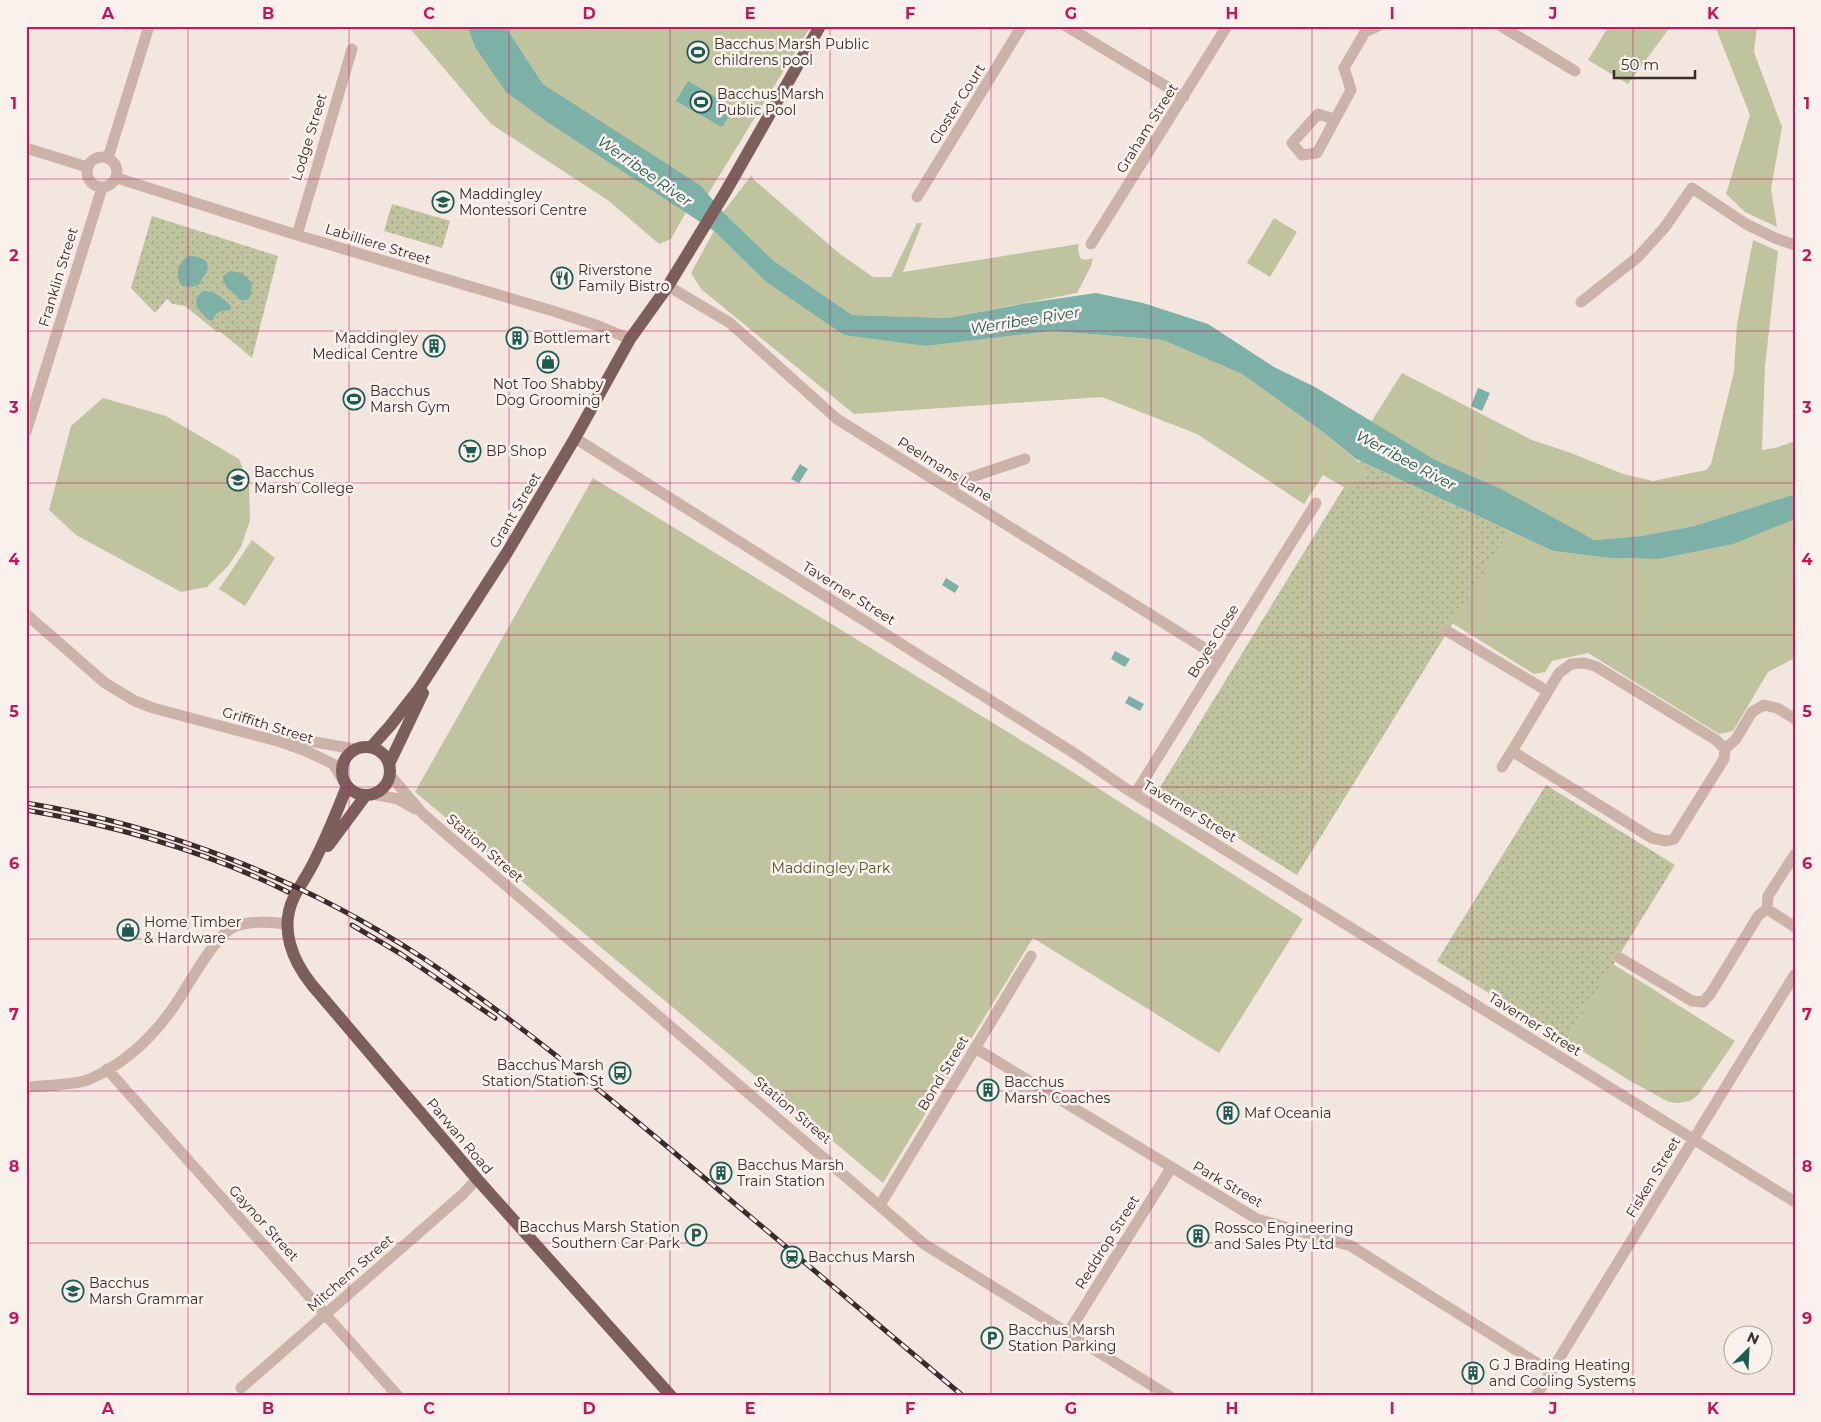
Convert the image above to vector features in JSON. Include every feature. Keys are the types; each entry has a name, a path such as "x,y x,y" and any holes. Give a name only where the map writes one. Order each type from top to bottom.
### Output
{"main road":[{"name":"Grant Street","path":"370,747 390,726 419,689 511,546 575,438 630,339 668,286 726,192 820,26"},
{"name":"Grant Street","path":"390,770 402,734 448,646"},
{"path":"309,872 370,795 384,786 390,770 381,752 370,747 361,747 347,754 343,761 341,773 345,783 358,794 370,795"},
{"path":"309,872 329,832 345,783"},
{"name":"Parwan Road","path":"309,872 291,905 287,924 292,951 305,976 477,1179 671,1396"}],"street":[{"path":"108,158 149,26"},
{"name":"Closter Court","path":"917,197 1022,26"},
{"path":"1066,26 1184,97"},
{"name":"Graham Street","path":"1091,244 1227,26"},
{"path":"1334,119 1351,90 1344,68 1364,32 1378,26"},
{"path":"1501,26 1575,71"},
{"name":"Lodge Street","path":"297,235 352,49"},
{"path":"26,148 88,167"},
{"path":"96,158 108,158 117,167 117,178 114,183 102,188 91,183 88,179 88,167 96,158"},
{"name":"Labilliere Street","path":"117,178 297,235 590,323 630,339"},
{"name":"Franklin Street","path":"26,432 102,188"},
{"path":"1581,302 1638,257 1665,227 1692,188 1746,224 1795,245"},
{"name":"Peelmans Lane","path":"668,286 730,323 837,419 1220,658"},
{"name":"Taverner Street","path":"575,438 1077,755 1135,794 1795,1202"},
{"path":"949,489 957,482 1025,459"},
{"name":"Boyes Close","path":"1135,794 1316,503"},
{"name":"Griffith Street","path":"26,614 105,683 135,701 153,708 281,742 306,751 333,764 345,783"},
{"path":"1447,632 1547,691"},
{"path":"1502,767 1559,673 1571,664 1584,663 1595,666 1716,740 1724,749 1724,759 1674,839 1666,841 1652,838 1512,751"},
{"path":"1724,749 1736,739 1752,712 1764,705 1777,708 1795,719"},
{"name":"Griffith Street","path":"175,714 354,749"},
{"name":"Station Street","path":"390,770 423,814"},
{"name":"Station Street","path":"370,795 398,799 423,814 924,1244 1169,1396"},
{"path":"1620,958 1692,1001 1703,1002 1711,993 1758,916 1767,909 1768,896 1795,854"},
{"path":"1767,909 1795,926"},
{"path":"26,1086 89,1080 135,1052 152,1034 179,999 190,980 227,932 234,927 245,924 287,924"},
{"name":"Bond Street","path":"880,1205 1031,956"},
{"name":"Fisken Street","path":"1536,1396 1795,974"},
{"name":"Park Street","path":"975,1048 1257,1219 1351,1246 1551,1372"},
{"name":"Gaynor Street","path":"107,1069 398,1396"},
{"name":"Reddrop Street","path":"1068,1333 1171,1168"},
{"name":"Mitchem Street","path":"240,1388 462,1195 477,1179"}],"green space":[{"path":"408,26 467,26 475,47 550,124 686,212 671,239 659,244 609,201 491,124"},
{"path":"505,26 811,26 708,194 543,84"},
{"path":"1609,26 1671,26 1628,84 1588,60"},
{"path":"1715,26 1757,26 1754,52 1782,127 1771,189 1777,227 1745,212 1726,194 1750,115"},
{"path":"752,175 753,179 840,254 873,277 891,277 917,223 922,223 903,272 1079,244 1080,258 1085,260 1093,258 1091,266 1077,293 947,318 852,315 774,261 723,212"},
{"path":"392,204 450,221 442,248 384,231"},
{"path":"152,216 278,256 252,358 221,332 217,332 185,306 173,304 167,299 155,313 131,288"},
{"path":"1274,218 1297,232 1270,277 1247,263"},
{"path":"714,231 765,281 927,346 1052,331 1163,340 1242,374 1327,435 1367,469 1349,490 1323,475 1304,504 1197,434 1102,397 854,414 701,289 691,273"},
{"path":"1753,240 1778,251 1765,366 1762,450 1795,441 1795,494 1694,526 1641,536 1594,540 1366,430 1402,373 1532,440 1623,474 1653,481 1706,470 1711,464 1734,372 1737,324"},
{"path":"103,398 166,416 239,459 249,485 250,520 241,547 228,566 207,587 181,592 76,535 49,510 71,426"},
{"path":"1360,461 1510,531 1297,875 1159,789"},
{"name":"Maddingley Park","path":"593,478 1068,769 1303,919 1219,1053 1033,938 883,1183 415,792"},
{"path":"1795,519 1795,658 1768,672 1733,731 1719,734 1588,653 1552,661 1545,672 1534,674 1452,623 1510,531 1553,551 1609,558 1658,559"},
{"path":"252,540 275,558 245,606 219,589"},
{"path":"1546,785 1675,865 1566,1041 1437,961"},
{"path":"1613,964 1735,1041 1698,1095 1690,1101 1669,1102 1632,1082 1566,1041"}],"water":[{"name":"Werribee River","path":"467,26 505,26 543,84 701,186 723,212 774,261 852,315 947,318 1027,303 1096,293 1143,303 1208,324 1274,367 1315,387 1435,460 1501,489 1594,540 1641,536 1694,526 1795,494 1795,519 1733,544 1658,559 1609,558 1553,551 1356,459 1327,435 1242,374 1163,340 1052,331 927,346 844,335 765,281 714,231 550,124 506,92 475,47"},
{"name":"Bacchus Marsh Public childrens pool","path":"694,42 703,43 708,47 703,58 692,62 688,56 689,48"},
{"path":"688,81 734,108 722,127 676,101"},
{"path":"188,256 199,257 208,265 206,274 198,285 182,286 178,278 179,266"},
{"path":"230,271 242,273 252,283 251,295 247,300 240,300 225,284 223,276"},
{"path":"203,291 215,293 222,297 231,306 230,310 219,312 213,320 208,320 197,307 196,298"},
{"path":"1478,388 1490,393 1482,411 1471,406"},
{"path":"800,464 808,469 799,483 791,479"},
{"path":"946,578 959,586 955,593 942,585"},
{"path":"1115,651 1130,659 1125,667 1111,659"},
{"path":"1129,696 1144,704 1140,711 1125,703"}],"railway":[{"path":"26,803 79,813 131,826 233,860 331,904 423,958 494,1008 596,1087 963,1396"},
{"path":"26,810 127,832 193,852 257,877 288,892"},
{"path":"352,925 401,954 495,1018"}],"place":[{"name":"Bacchus Marsh Public childrens pool","path":"698,52"},
{"name":"Bacchus Marsh Public Pool","path":"701,102"},
{"name":"Maddingley Montessori Centre","path":"443,202"},
{"name":"Riverstone Family Bistro","path":"562,278"},
{"name":"Bottlemart","path":"517,338"},
{"name":"Maddingley Medical Centre","path":"434,346"},
{"name":"Not Too Shabby Dog Grooming","path":"548,362"},
{"name":"Bacchus Marsh Gym","path":"354,399"},
{"name":"BP Shop","path":"470,451"},
{"name":"Bacchus Marsh College","path":"238,480"},
{"name":"Home Timber & Hardware","path":"128,930"},
{"name":"Bacchus Marsh Station/Station St","path":"620,1073"},
{"name":"Bacchus Marsh Coaches","path":"988,1090"},
{"name":"Maf Oceania","path":"1228,1113"},
{"name":"Bacchus Marsh Train Station","path":"721,1173"},
{"name":"Bacchus Marsh Station Southern Car Park","path":"696,1235"},
{"name":"Rossco Engineering and Sales Pty Ltd","path":"1198,1236"},
{"name":"Bacchus Marsh","path":"792,1257"},
{"name":"Bacchus Marsh Grammar","path":"73,1291"},
{"name":"Bacchus Marsh Station Parking","path":"992,1338"},
{"name":"G J Brading Heating and Cooling Systems","path":"1473,1373"}]}
